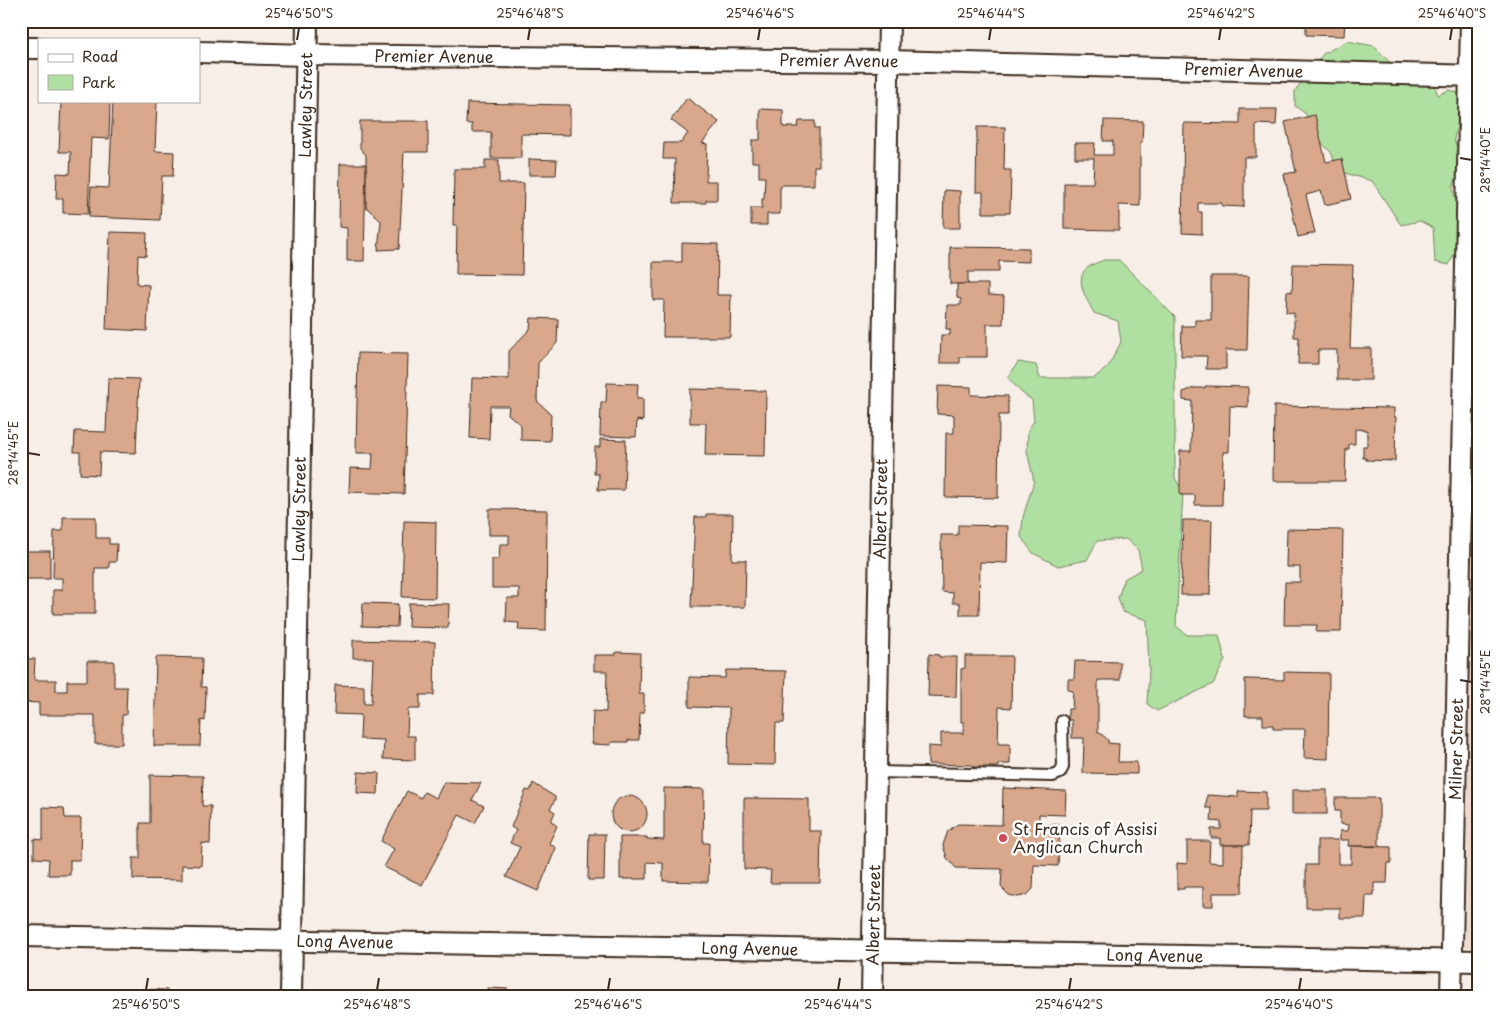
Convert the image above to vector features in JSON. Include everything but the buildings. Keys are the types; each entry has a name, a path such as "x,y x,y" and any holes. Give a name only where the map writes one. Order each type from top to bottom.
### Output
{"street":[{"name":"Lawley Street","path":"291,997 307,21"},
{"name":"Albert Street","path":"872,997 889,21"},
{"name":"Milner Street","path":"1451,997 1474,76 1471,21"},
{"path":"21,48 38,48"},
{"name":"Premier Avenue","path":"200,52 306,55 888,61 1474,76"},
{"name":"Long Avenue","path":"21,936 1479,961"}],"lane":[{"path":"876,772 1053,776 1060,773 1063,767 1062,721"}],"shaded area":[{"path":"1473,518 1479,518 1479,947 1465,947"}],"green space":[{"path":"1347,41 1374,46 1407,80 1432,79 1438,95 1449,90 1458,93 1461,108 1454,139 1462,163 1453,187 1461,224 1458,246 1449,265 1435,262 1433,228 1420,221 1401,225 1372,181 1338,171 1331,152 1313,135 1306,114 1295,106 1295,91 1323,54"},
{"path":"1104,260 1119,260 1175,317 1175,478 1183,492 1176,626 1187,635 1219,635 1225,660 1213,684 1157,711 1147,704 1149,670 1147,620 1123,612 1118,598 1124,579 1142,569 1138,550 1126,539 1097,541 1087,560 1058,566 1033,553 1021,537 1023,517 1034,481 1027,451 1028,430 1034,421 1032,400 1022,393 1008,378 1018,362 1036,365 1040,378 1094,378 1108,367 1121,342 1118,321 1094,313 1083,291 1081,279 1086,269"}],"place":[{"name":"St Francis of Assisi Anglican Church","path":"1003,838"}]}
